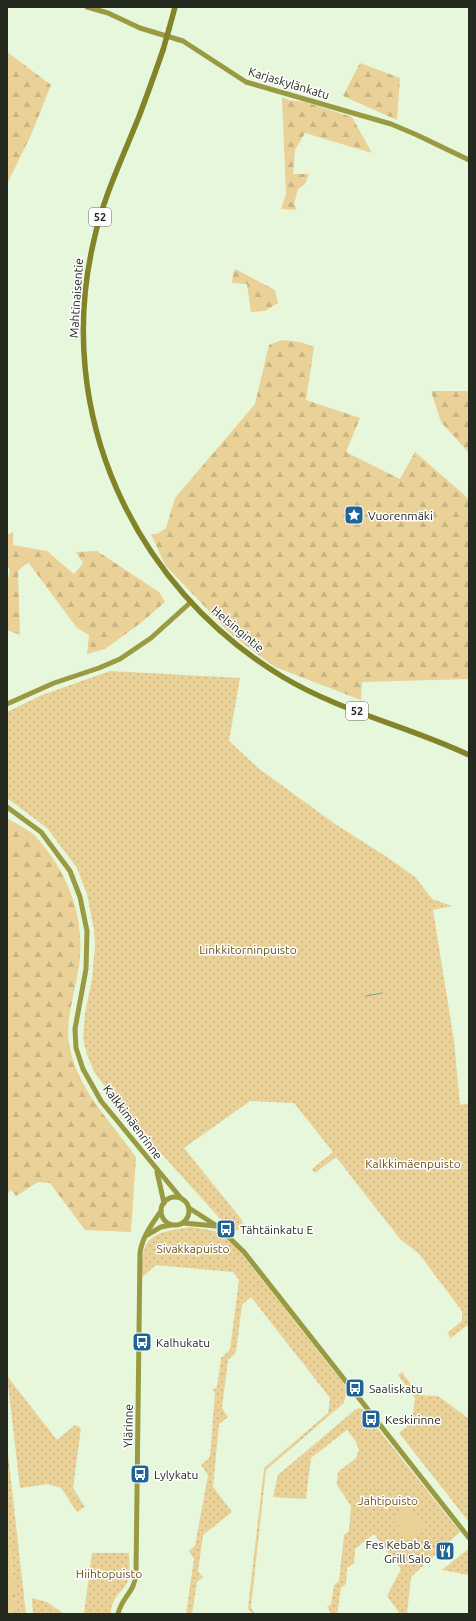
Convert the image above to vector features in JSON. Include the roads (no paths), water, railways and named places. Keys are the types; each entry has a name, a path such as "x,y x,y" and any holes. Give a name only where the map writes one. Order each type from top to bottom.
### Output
{"main road":[{"name":"Mahtinaisentie","path":"175,7 163,50 148,93 107,194 90,254 83,321 84,360 88,394 103,456 125,508 151,552 163,569 191,602"},
{"name":"Helsingintie","path":"191,602 229,638 284,678 329,700 447,744 469,755"}],"street":[{"name":"Karjaskylänkatu","path":"87,7 108,13 140,28 183,41 246,82 391,124 469,160"},
{"path":"7,704 54,683 99,668 120,659 151,638 191,602"},
{"name":"Kalkkimäenrinne","path":"7,807 41,832 70,871 80,897 87,931 86,969 75,1029 76,1048 83,1069 102,1100 157,1171 180,1197"},
{"name":"Kalkkimäenrinne","path":"157,1171 164,1203"},
{"path":"171,1225 164,1220 161,1211 164,1203 171,1198 180,1197 187,1202 189,1216 183,1223"},
{"path":"189,1208 217,1226 244,1252 469,1538"},
{"name":"Ylärinne","path":"118,1614 122,1604 134,1587 136,1581 139,1258 141,1245 151,1225 161,1211"},
{"path":"146,1235 162,1227 183,1223 217,1226"}],"waterway":[{"path":"366,996 382,993"}],"place":[{"name":"Vuorenmäki","path":"354,515"},
{"name":"Tähtäinkatu E","path":"226,1229"},
{"name":"Kalhukatu","path":"142,1342"},
{"name":"Saaliskatu","path":"355,1388"},
{"name":"Keskirinne","path":"371,1419"},
{"name":"Lylykatu","path":"140,1474"},
{"name":"Fes Kebab & Grill Salo","path":"445,1551"}],"park label":[{"name":"Linkkitorninpuisto","path":"248,949"},
{"name":"Kalkkimäenpuisto","path":"413,1163"},
{"name":"Sivakkapuisto","path":"193,1248"},
{"name":"Jahtipuisto","path":"388,1500"},
{"name":"Hiihtopuisto","path":"109,1573"}]}
